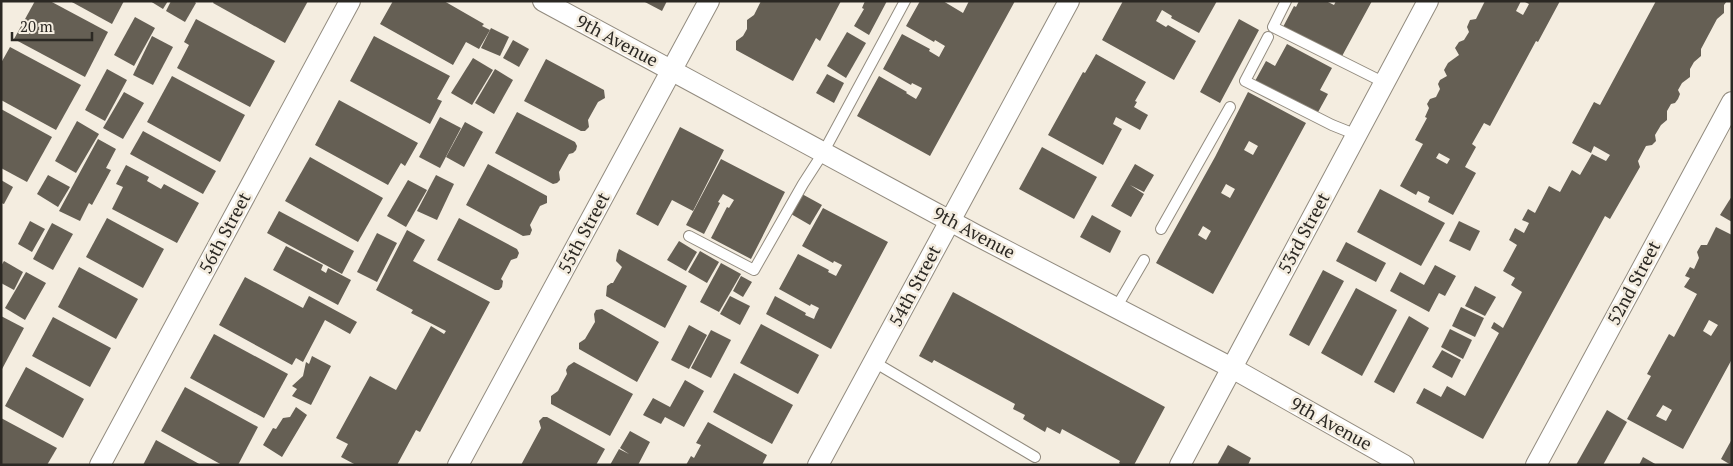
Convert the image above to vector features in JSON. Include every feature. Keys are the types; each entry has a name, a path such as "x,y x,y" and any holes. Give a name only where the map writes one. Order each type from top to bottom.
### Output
{"street":[{"name":"56th Street","path":"100,465 350,1"},
{"name":"9th Avenue","path":"543,1 950,221 1232,368 1404,465"},
{"name":"55th Street","path":"458,465 710,1"},
{"name":"54th Street","path":"818,465 1068,1"},
{"name":"53rd Street","path":"1180,465 1428,1"},
{"name":"52nd Street","path":"1536,465 1732,102"}],"lane":[{"path":"689,236 754,270 803,184 824,153 904,1"},
{"path":"1286,1 1273,27 1385,83"},
{"path":"1268,37 1245,81 1332,125 1357,135"},
{"path":"1161,229 1230,107"},
{"path":"1116,308 1144,260"},
{"path":"874,362 1034,457"}],"building":[{"path":"35,1 50,1 108,32 85,77 14,39"},
{"path":"70,1 124,1 112,24"},
{"path":"150,1 168,1 163,9"},
{"path":"171,1 194,1 196,3 185,22 166,11"},
{"path":"214,1 308,1 285,43 213,3"},
{"path":"393,1 444,1 484,24 482,26 490,30 479,49 466,42 453,65 380,24"},
{"path":"643,1 667,1 662,11"},
{"path":"761,1 841,1 820,41 816,38 793,81 736,50 736,41 743,36 747,29 747,20 754,15"},
{"path":"865,1 887,1 869,35 854,26 864,9 862,8"},
{"path":"920,1 943,1 963,13 969,1 1015,1 930,156 857,116 879,76 916,99 919,94 922,88 912,83 911,85 883,69 902,34 930,49 929,51 939,57 945,46 906,26"},
{"path":"1123,1 1217,1 1199,33 1171,18 1172,16 1162,10 1156,21 1166,27 1168,25 1196,41 1174,80 1102,40"},
{"path":"1299,1 1326,1 1334,5 1336,1 1372,1 1341,58 1283,27 1294,6 1296,7"},
{"path":"1485,1 1521,1 1516,11 1523,15 1529,4 1523,1 1560,1 1490,126 1484,123 1472,144 1476,147 1465,167 1476,173 1453,215 1428,202 1430,197 1418,191 1416,195 1400,186 1423,144 1415,140 1427,118 1425,117 1429,108 1427,104 1430,99 1436,97 1440,89 1438,84 1440,80 1447,76 1444,70 1448,63 1459,55 1455,48 1459,42 1464,40 1469,32 1467,27 1470,20 1476,19","holes":["1439,153 1450,159 1447,164 1436,158"]},
{"path":"1656,1 1727,1 1724,5 1724,13 1717,19 1701,49 1701,56 1690,69 1690,77 1682,83 1678,90 1680,94 1678,99 1675,103 1671,104 1667,111 1667,120 1661,125 1655,135 1656,141 1652,145 1646,146 1638,161 1640,167 1610,219 1605,216 1483,439 1416,403 1424,388 1441,397 1447,386 1465,396 1499,333 1491,328 1494,322 1503,328 1522,292 1511,285 1515,278 1503,271 1517,245 1509,240 1515,228 1524,233 1529,223 1522,220 1528,209 1535,213 1549,186 1560,192 1572,170 1580,175 1592,154 1606,161 1610,155 1594,146 1591,153 1572,143 1594,102 1600,105"},
{"path":"135,17 155,28 134,66 114,55"},
{"path":"196,19 275,61 250,107 177,68 189,45 184,42"},
{"path":"1239,19 1259,30 1220,103 1200,92"},
{"path":"491,28 509,37 500,56 481,48"},
{"path":"847,32 866,43 846,78 827,66"},
{"path":"152,36 173,47 153,85 133,75"},
{"path":"374,36 450,76 437,99 442,101 430,124 350,81"},
{"path":"513,40 529,49 519,67 503,58"},
{"path":"1287,44 1332,68 1320,90 1328,94 1317,114 1255,81 1266,61 1275,66"},
{"path":"10,47 81,85 56,130 1,100 1,63"},
{"path":"1096,54 1146,82 1135,101 1137,102 1134,107 1148,115 1140,130 1116,117 1113,124 1122,129 1103,165 1048,135 1083,72 1085,73"},
{"path":"473,58 493,70 472,105 451,93"},
{"path":"546,59 604,90 605,98 598,102 588,120 589,127 585,131 581,131 524,101"},
{"path":"107,69 127,80 105,121 85,110"},
{"path":"495,69 513,80 494,114 475,103"},
{"path":"827,74 844,83 834,103 816,93"},
{"path":"172,76 245,115 220,162 147,122"},
{"path":"124,92 144,103 123,139 103,128"},
{"path":"1248,92 1306,123 1213,294 1156,263 1215,157","holes":["1249,141 1258,146 1253,155 1244,150","1226,184 1235,189 1230,198 1221,193","1203,226 1211,231 1206,240 1198,235"]},
{"path":"339,100 418,143 405,166 401,163 388,185 315,145"},
{"path":"1,109 52,137 27,182 1,168"},
{"path":"517,112 575,142 576,150 569,154 559,172 560,180 557,183 553,184 495,153"},
{"path":"440,117 461,128 440,168 419,157"},
{"path":"77,121 99,134 76,173 55,161"},
{"path":"465,122 483,132 464,167 446,157"},
{"path":"680,127 724,150 693,211 672,200 658,226 636,214"},
{"path":"143,131 216,171 203,194 130,154"},
{"path":"98,139 116,149 106,168 111,170 92,205 89,203 80,221 59,211"},
{"path":"1042,147 1097,177 1074,219 1019,189"},
{"path":"310,157 383,198 358,242 285,201"},
{"path":"721,159 785,192 751,259 711,238 727,207 729,208 734,200 723,194 704,234 686,225"},
{"path":"488,164 547,196 547,203 540,206 530,225 532,230 530,235 523,236 466,205"},
{"path":"1135,164 1154,175 1144,192 1130,185 1144,194 1131,217 1111,206"},
{"path":"126,165 149,177 147,181 161,189 164,184 199,203 177,243 112,209 123,187 116,184"},
{"path":"48,175 70,187 58,207 37,194"},
{"path":"436,175 454,184 437,220 417,211"},
{"path":"1,180 13,187 4,204 1,203"},
{"path":"408,180 427,190 406,227 387,216"},
{"path":"1380,189 1445,223 1421,266 1357,232"},
{"path":"802,194 822,205 810,225 791,214"},
{"path":"1732,196 1732,222 1720,215"},
{"path":"823,208 888,242 831,349 766,314 775,296 814,319 819,308 811,304 810,306 779,289 798,254 829,270 828,272 836,276 842,265 834,261 833,263 802,246"},
{"path":"279,211 354,251 342,274 267,233"},
{"path":"1092,215 1121,231 1110,253 1080,237"},
{"path":"107,218 164,249 143,288 86,257"},
{"path":"459,218 517,249 519,253 517,258 511,260 501,279 503,281 502,287 499,290 495,290 437,260"},
{"path":"30,221 45,229 32,252 18,244"},
{"path":"1459,221 1480,231 1470,251 1449,241"},
{"path":"52,223 73,234 53,270 33,259"},
{"path":"1716,227 1732,235 1732,359 1683,449 1627,419 1651,376 1647,374 1669,334 1674,337 1697,294 1684,287 1690,278 1685,276 1690,267 1694,269 1699,258 1697,252 1701,245 1707,245","holes":["1709,320 1718,325 1711,336 1703,331","1663,405 1672,410 1666,421 1656,416"]},
{"path":"407,230 425,240 413,261 490,302 420,432 416,430 397,465 356,465 341,457 348,444 336,438 370,376 396,390 431,326 444,334 446,331 411,313 413,310 376,290"},
{"path":"377,233 397,243 377,282 357,272"},
{"path":"679,241 697,252 686,271 667,260"},
{"path":"1346,242 1386,263 1376,282 1336,261"},
{"path":"286,246 323,265 321,270 326,273 328,268 351,280 338,305 273,270"},
{"path":"619,249 687,286 665,328 606,296 607,286 613,283 622,267 616,261"},
{"path":"700,251 719,262 707,283 688,272"},
{"path":"4,261 23,272 14,290 1,283 1,266"},
{"path":"721,263 741,274 719,312 700,302"},
{"path":"1435,265 1456,276 1445,296 1439,293 1429,312 1390,291 1400,272 1424,285"},
{"path":"79,267 138,299 116,339 58,307"},
{"path":"1323,270 1344,281 1309,346 1289,335"},
{"path":"26,272 46,283 25,320 5,308"},
{"path":"741,276 752,282 743,297 733,291"},
{"path":"245,277 303,308 309,296 357,322 350,334 325,320 303,362 296,358 292,365 219,325"},
{"path":"1475,286 1496,297 1485,316 1465,306"},
{"path":"1356,288 1397,310 1362,376 1321,353"},
{"path":"953,292 1165,407 1134,465 1121,465 1120,461 1062,429 1060,434 1047,427 1045,432 1023,419 1025,415 1013,409 1015,404 934,360 932,363 919,356"},
{"path":"730,296 750,306 740,325 720,314"},
{"path":"1461,307 1484,318 1475,337 1452,326"},
{"path":"602,309 659,342 637,382 579,349 579,343 585,339 595,322 594,314 596,310"},
{"path":"1,316 24,328 1,371"},
{"path":"1409,316 1429,328 1394,393 1374,382"},
{"path":"53,317 111,348 90,387 32,356"},
{"path":"761,324 819,355 798,394 740,363"},
{"path":"689,325 707,335 689,369 671,360"},
{"path":"1450,329 1472,340 1463,359 1441,347"},
{"path":"711,330 731,340 711,378 691,368"},
{"path":"214,334 288,374 264,418 190,378"},
{"path":"1442,350 1461,360 1452,378 1432,367"},
{"path":"312,356 331,366 311,405 292,396 297,389 292,386 303,376 306,362 309,364"},
{"path":"574,362 633,394 610,436 551,404 551,396 558,391 567,374 568,366"},
{"path":"26,367 84,399 63,438 5,406"},
{"path":"734,373 793,405 772,444 713,412"},
{"path":"685,380 704,391 684,427 665,417 661,424 643,415 653,398 670,407"},
{"path":"185,387 258,427 238,465 222,465 161,431"},
{"path":"296,407 307,415 282,457 263,445 273,428 276,429 283,418 290,417"},
{"path":"1607,410 1627,422 1603,465 1576,465"},
{"path":"543,417 547,417 605,449 596,465 521,465 541,428 539,421"},
{"path":"1,418 57,448 47,465 1,465"},
{"path":"708,422 767,455 762,465 686,465 691,456 694,458 701,445 696,443"},
{"path":"630,431 650,442 638,465 610,465 619,449 629,454 620,448"},
{"path":"1732,439 1732,465 1731,465 1721,459"},
{"path":"156,440 201,465 143,465"},
{"path":"1228,445 1251,458 1248,465 1217,465"},
{"path":"1643,457 1657,465 1639,465"}]}
